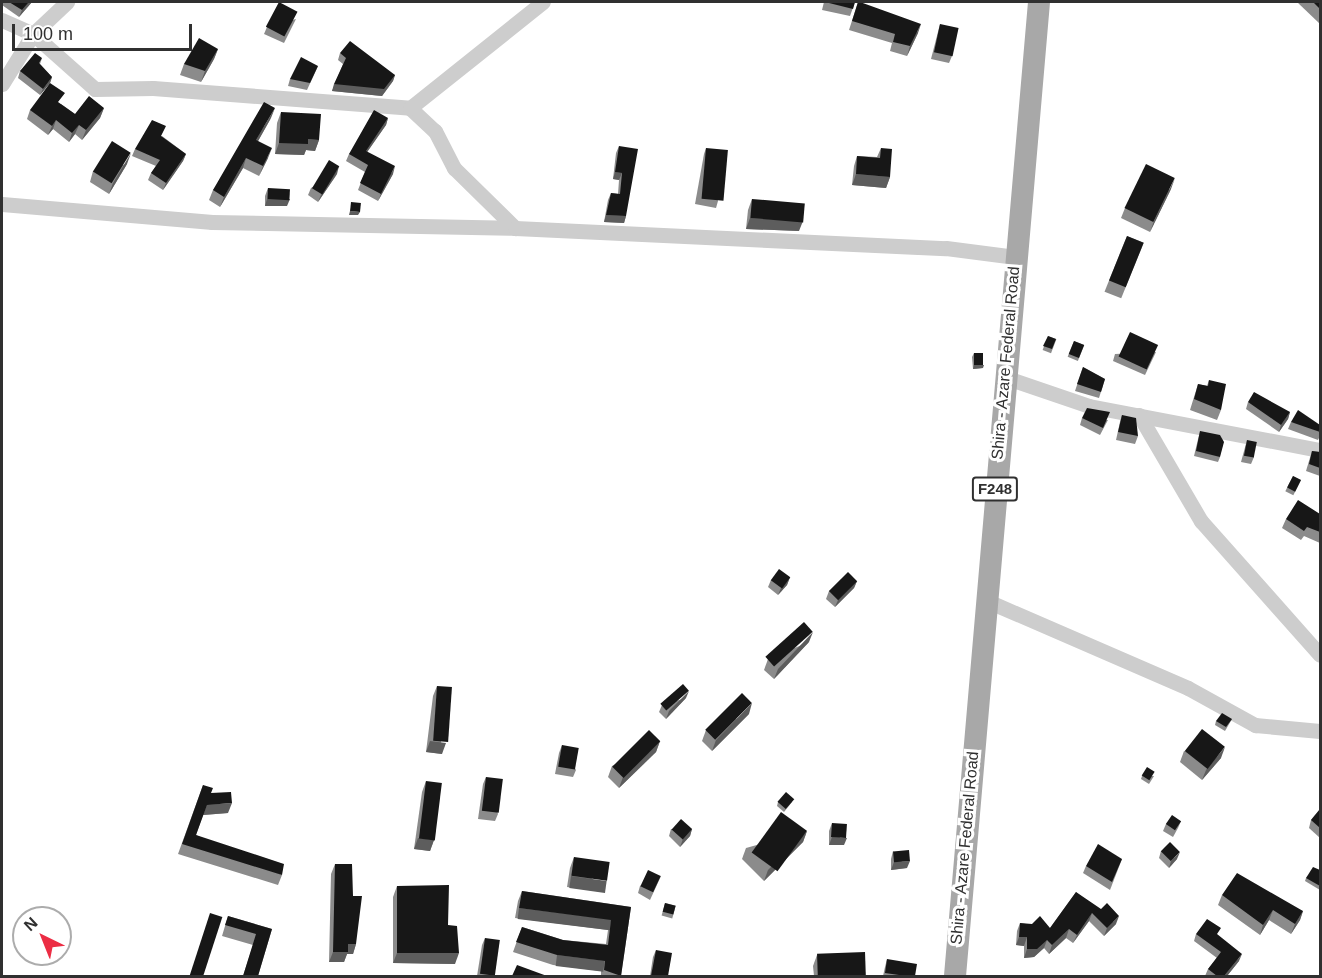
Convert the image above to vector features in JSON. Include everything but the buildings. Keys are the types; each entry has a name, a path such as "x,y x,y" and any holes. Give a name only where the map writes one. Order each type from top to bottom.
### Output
{"main road":[{"name":"Shira - Azare Federal Road","path":"960,974 985,600 1039,2"}],"street":[{"path":"2,84 33,34 67,2"},
{"path":"410,108 543,2"},
{"path":"2,20 33,34 95,89 153,88 410,108 435,131 454,168 515,228"},
{"path":"2,204 212,222 515,228 946,248 1015,257"},
{"path":"1004,377 1089,406 1320,450"},
{"path":"1139,415 1201,521 1320,655"},
{"path":"985,600 1188,688 1255,725 1320,731"}]}
